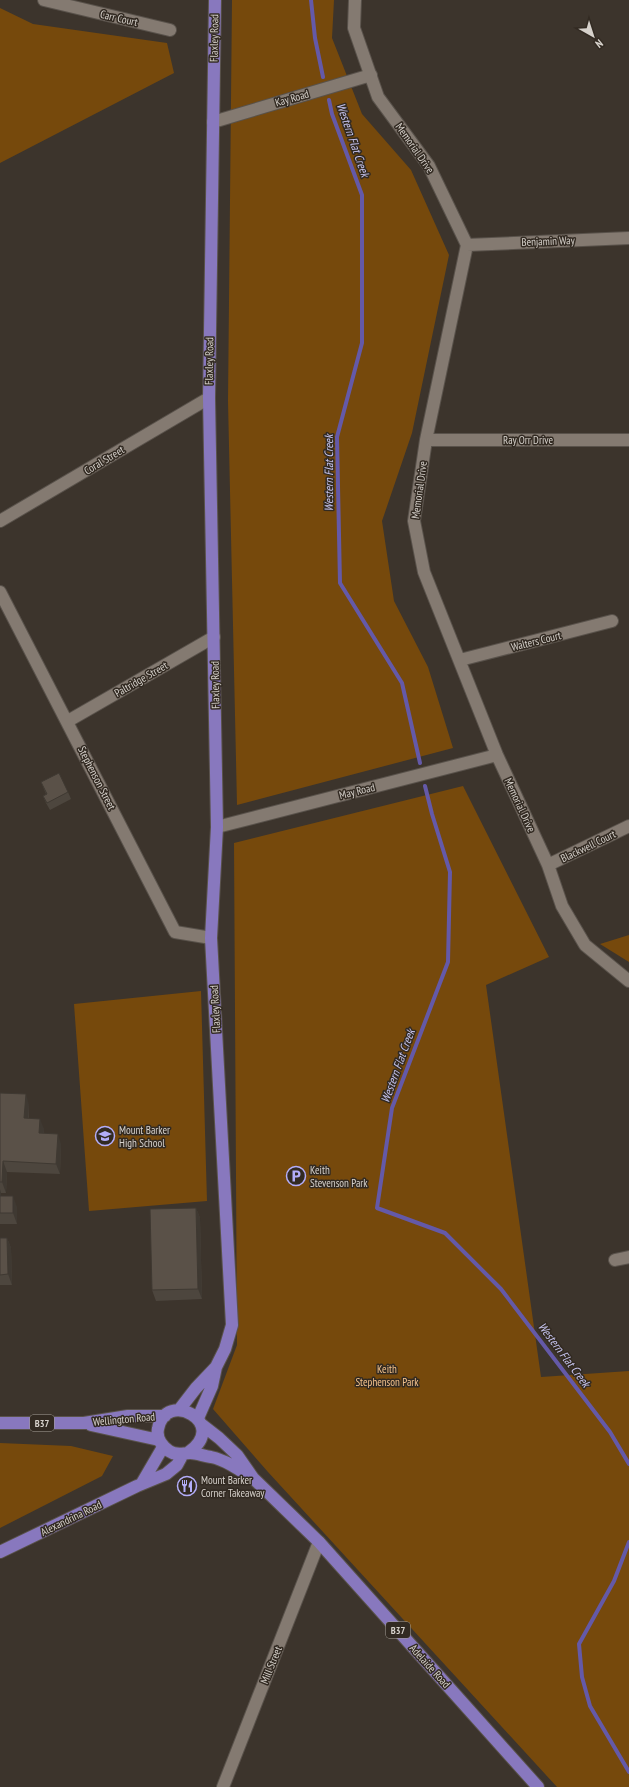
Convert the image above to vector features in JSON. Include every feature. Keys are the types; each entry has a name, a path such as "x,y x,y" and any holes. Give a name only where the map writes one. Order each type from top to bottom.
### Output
{"main road":[{"name":"Flaxley Road","path":"199,1421 212,1386 216,1367 225,1349 232,1325 211,938 217,827 209,398 215,0"},
{"name":"Flaxley Road","path":"179,1410 196,1388 216,1367"},
{"name":"B37","path":"165,1416 179,1410 192,1413 199,1421"},
{"name":"Wellington Road","path":"0,1423 84,1423 128,1416 165,1416"},
{"path":"142,1483 161,1443 158,1426 165,1416"},
{"path":"186,1453 196,1448 200,1441 202,1432 199,1421"},
{"name":"Adelaide Road","path":"199,1421 237,1455 253,1478 320,1542 538,1787"},
{"name":"Wellington Road","path":"84,1423 161,1443"},
{"name":"B37","path":"161,1443 172,1453 186,1453"},
{"name":"Adelaide Road","path":"186,1453 213,1458 230,1464 253,1478"},
{"name":"Alexandrina Road","path":"0,1552 142,1483 166,1474 186,1453"}],"street":[{"name":"Carr Court","path":"44,0 170,30"},
{"name":"Memorial Drive","path":"355,0 354,28 378,97 429,166 466,245 426,440 414,521 424,572 497,755 548,865 562,906 585,945 629,981"},
{"name":"Kay Road","path":"213,122 371,76"},
{"name":"Benjamin Way","path":"466,245 629,238"},
{"name":"Coral Street","path":"0,521 209,398"},
{"name":"Ray Orr Drive","path":"426,440 629,440"},
{"name":"Stephenson Street","path":"0,592 68,721 175,932 211,938"},
{"name":"Walters Court","path":"460,660 612,621"},
{"name":"Paltridge Street","path":"68,721 214,637"},
{"name":"May Road","path":"217,827 497,755"},
{"name":"Blackwell Court","path":"548,865 629,826"},
{"path":"615,1260 629,1257"},
{"name":"Mill Street","path":"223,1787 320,1542"}],"green space":[{"path":"232,0 334,0 332,38 362,114 411,170 449,255 412,433 382,521 394,601 428,667 453,748 237,805 228,401"},
{"path":"0,8 33,24 167,43 174,73 0,163"},
{"name":"Keith Stephenson Park","path":"463,786 549,957 486,985 541,1377 629,1371 629,1787 557,1787 268,1472 213,1409 237,1345 234,843"},
{"path":"629,935 629,962 600,944"},
{"path":"201,991 207,1201 89,1211 74,1004"},
{"path":"0,1443 71,1446 113,1456 102,1476 0,1528"}],"building":[{"path":"59,773 68,792 47,803 43,796 47,794 41,782"},
{"path":"0,1093 26,1094 24,1118 40,1119 39,1133 58,1134 56,1164 3,1161 2,1182 0,1182"},
{"path":"0,1196 13,1196 13,1213 0,1213"},
{"path":"196,1208 198,1289 152,1290 150,1209"},
{"path":"0,1238 7,1238 8,1274 0,1275"}],"waterway":[{"name":"Western Flat Creek","path":"311,0 315,38 323,77"},
{"name":"Western Flat Creek","path":"329,100 332,114 362,195 362,343 337,437 340,583 402,683 420,763"},
{"name":"Western Flat Creek","path":"425,786 450,872 448,962 392,1108 377,1208 445,1233 501,1289 610,1432 629,1464"},
{"name":"Western Flat Creek","path":"629,1542 614,1581 579,1644 582,1677 590,1706 629,1772"}],"place":[{"name":"Mount Barker High School","path":"105,1136"},
{"name":"Keith Stevenson Park","path":"296,1176"},
{"name":"Mount Barker Corner Takeaway","path":"187,1486"}]}
